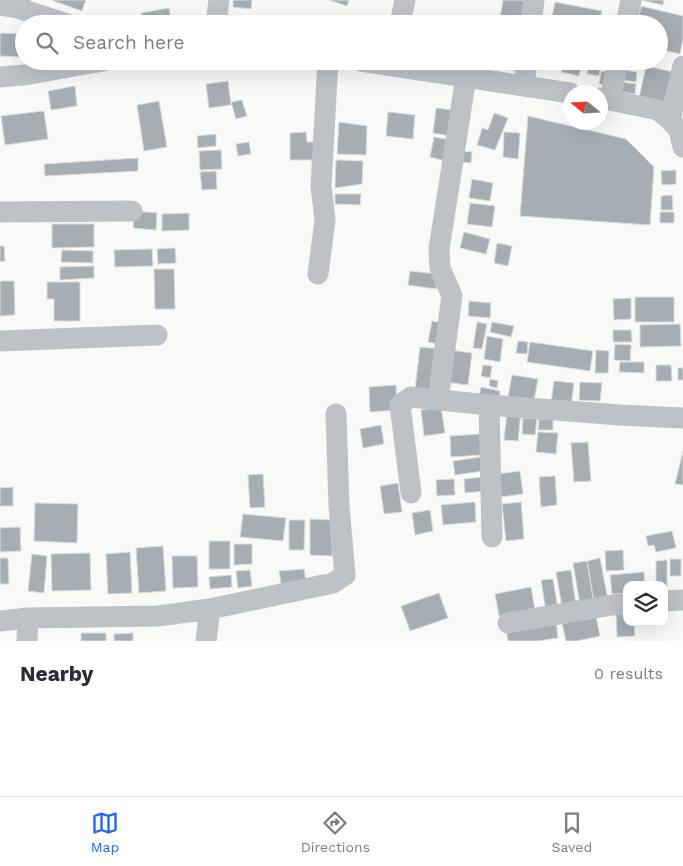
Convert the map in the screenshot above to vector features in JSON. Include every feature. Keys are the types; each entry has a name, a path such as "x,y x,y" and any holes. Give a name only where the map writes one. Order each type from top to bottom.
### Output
{"street":[{"path":"217,15 219,0"},
{"path":"402,15 405,0"},
{"path":"532,15 534,0"},
{"path":"628,15 631,0"},
{"path":"13,4 43,15"},
{"path":"679,132 683,66"},
{"path":"0,77 52,70"},
{"path":"318,274 325,220 321,186 327,70"},
{"path":"424,70 563,92"},
{"path":"524,86 526,70"},
{"path":"608,90 615,70"},
{"path":"438,400 452,296 440,268 439,249 466,78"},
{"path":"608,100 658,110 679,132"},
{"path":"0,212 132,211"},
{"path":"0,340 157,335"},
{"path":"411,493 400,405 411,397 489,405 683,418"},
{"path":"489,405 492,537"},
{"path":"0,621 28,618 158,616 210,609 333,583 345,575 339,506 336,414"},
{"path":"668,601 683,600"},
{"path":"508,623 623,604"},
{"path":"206,641 210,609"},
{"path":"27,641 28,618"}],"building":[{"path":"51,0 86,0 82,11"},
{"path":"233,0 252,0 251,9 233,7"},
{"path":"329,0 349,0 347,6"},
{"path":"503,0 532,2 530,15 500,15"},
{"path":"640,0 664,0 663,5"},
{"path":"555,2 602,11 601,15 552,15"},
{"path":"641,6 683,16 683,39 680,54 668,51 668,15 639,15"},
{"path":"169,8 170,15 141,15 141,13"},
{"path":"0,33 15,34 15,57 0,56"},
{"path":"562,70 581,70 579,76 561,72"},
{"path":"588,70 600,70 599,76 587,74"},
{"path":"623,70 637,72 636,82 622,80"},
{"path":"645,70 664,70 678,73 670,105 639,98"},
{"path":"601,71 613,73 611,86 599,84"},
{"path":"228,81 231,105 209,108 206,84"},
{"path":"621,82 636,84 635,94 620,92"},
{"path":"75,86 77,106 51,110 48,91"},
{"path":"242,100 247,116 236,119 231,102"},
{"path":"159,101 167,147 144,151 137,105"},
{"path":"436,108 453,110 450,136 433,133"},
{"path":"44,111 48,139 5,145 1,116"},
{"path":"388,112 415,115 413,139 386,136"},
{"path":"494,113 508,118 495,150 477,145 482,128 488,130"},
{"path":"528,116 563,124 563,130 588,130 626,139 654,167 650,225 520,216"},
{"path":"339,122 367,126 366,155 337,154"},
{"path":"306,132 307,142 318,142 318,160 290,160 290,133"},
{"path":"504,132 520,133 518,159 503,157"},
{"path":"216,134 216,146 198,148 197,136"},
{"path":"434,137 451,140 446,161 430,157"},
{"path":"249,142 251,154 238,156 236,144"},
{"path":"221,150 222,169 200,170 199,151"},
{"path":"463,151 472,152 471,163 462,162"},
{"path":"138,158 138,171 45,176 44,164"},
{"path":"336,160 363,161 362,184 335,188"},
{"path":"676,170 676,184 662,185 661,171"},
{"path":"216,171 217,189 202,190 200,172"},
{"path":"472,179 493,183 490,201 469,198"},
{"path":"335,194 361,194 360,205 335,204"},
{"path":"672,195 673,210 661,210 661,196"},
{"path":"470,203 495,206 492,227 467,224"},
{"path":"135,211 157,213 156,230 133,228"},
{"path":"660,212 674,212 674,223 660,223"},
{"path":"189,213 189,230 162,231 162,214"},
{"path":"52,224 94,224 94,247 52,248"},
{"path":"464,232 490,239 486,254 460,248"},
{"path":"497,243 512,246 508,266 494,263"},
{"path":"0,246 4,246 5,261 0,262"},
{"path":"175,248 176,263 158,264 157,249"},
{"path":"152,249 153,266 115,267 114,250"},
{"path":"62,250 93,251 93,263 61,262"},
{"path":"94,266 94,278 60,280 60,267"},
{"path":"154,269 174,269 175,309 155,309"},
{"path":"410,271 438,274 436,289 408,285"},
{"path":"0,281 14,281 15,315 0,316"},
{"path":"47,282 80,282 80,321 54,321 54,299 47,299"},
{"path":"635,297 674,297 674,322 635,322"},
{"path":"631,298 631,319 614,320 613,299"},
{"path":"469,301 491,303 490,318 468,316"},
{"path":"432,321 448,324 444,345 428,342"},
{"path":"477,322 487,324 482,349 473,348"},
{"path":"492,322 514,326 511,337 490,332"},
{"path":"680,324 681,346 640,347 640,325"},
{"path":"613,330 631,330 632,342 613,342"},
{"path":"487,336 503,339 500,362 484,359"},
{"path":"518,341 528,342 527,354 516,353"},
{"path":"530,342 593,351 590,371 527,362"},
{"path":"615,344 631,345 630,361 614,360"},
{"path":"420,347 441,349 437,392 415,389"},
{"path":"450,350 472,353 468,385 445,382"},
{"path":"596,350 609,351 608,373 595,373"},
{"path":"620,362 644,362 644,373 619,372"},
{"path":"483,365 492,366 490,378 481,376"},
{"path":"656,365 671,365 672,381 656,381"},
{"path":"678,368 683,368 683,380 678,380"},
{"path":"512,375 538,379 534,401 508,397"},
{"path":"490,379 498,381 497,388 489,386"},
{"path":"554,381 574,383 571,406 551,403"},
{"path":"580,382 602,383 600,401 579,400"},
{"path":"396,385 397,410 370,412 369,387"},
{"path":"481,387 500,391 498,402 479,397"},
{"path":"441,407 445,433 424,436 421,410"},
{"path":"507,412 521,413 518,441 504,440"},
{"path":"523,418 537,419 535,435 522,434"},
{"path":"539,419 553,420 553,430 538,430"},
{"path":"381,425 384,444 363,448 360,429"},
{"path":"538,432 558,433 556,454 536,452"},
{"path":"480,434 481,455 451,457 450,436"},
{"path":"588,442 591,481 574,482 571,443"},
{"path":"683,451 683,485 675,484"},
{"path":"481,457 483,471 455,475 453,461"},
{"path":"520,471 523,494 501,497 498,474"},
{"path":"263,474 265,507 250,508 248,475"},
{"path":"555,476 557,505 541,507 539,477"},
{"path":"484,477 485,491 465,493 464,479"},
{"path":"454,479 455,495 437,496 436,480"},
{"path":"398,483 402,512 384,514 380,486"},
{"path":"13,487 13,506 0,506 0,488"},
{"path":"475,502 476,522 443,525 441,505"},
{"path":"521,502 524,539 506,541 502,504"},
{"path":"35,503 78,504 77,543 34,541"},
{"path":"430,510 433,531 415,535 412,513"},
{"path":"243,514 286,518 283,541 240,537"},
{"path":"310,519 330,520 333,556 310,555"},
{"path":"289,520 305,520 304,550 289,550"},
{"path":"20,527 21,551 0,552 0,528"},
{"path":"672,531 676,548 656,552 654,545 648,546 646,536"},
{"path":"209,541 230,541 230,569 209,569"},
{"path":"234,544 252,544 252,564 234,565"},
{"path":"163,546 166,591 139,593 136,548"},
{"path":"623,550 624,570 606,571 605,551"},
{"path":"130,552 132,593 108,594 106,554"},
{"path":"90,553 91,590 52,591 51,554"},
{"path":"32,554 47,556 44,593 28,591"},
{"path":"172,556 197,556 198,587 173,588"},
{"path":"0,558 8,558 9,584 0,584"},
{"path":"600,558 608,600 594,603 587,561"},
{"path":"670,559 681,559 681,576 670,576"},
{"path":"667,560 667,581 656,581 656,561"},
{"path":"587,561 594,603 580,605 573,563"},
{"path":"304,569 306,581 281,584 279,571"},
{"path":"250,570 252,586 238,588 236,571"},
{"path":"571,570 576,605 562,607 556,572"},
{"path":"644,572 645,581 623,581 623,593 612,594 610,575"},
{"path":"231,575 232,587 210,589 209,577"},
{"path":"553,579 558,609 546,611 541,580"},
{"path":"531,587 535,610 499,616 495,594"},
{"path":"439,593 448,618 410,631 401,606"},
{"path":"616,611 623,611 623,626 634,626 635,636 617,637"},
{"path":"595,612 600,636 566,641 561,619"},
{"path":"556,620 558,638 538,641 508,641 506,628"},
{"path":"81,633 106,633 106,641 81,641"},
{"path":"133,633 133,641 114,641 114,634"}]}
